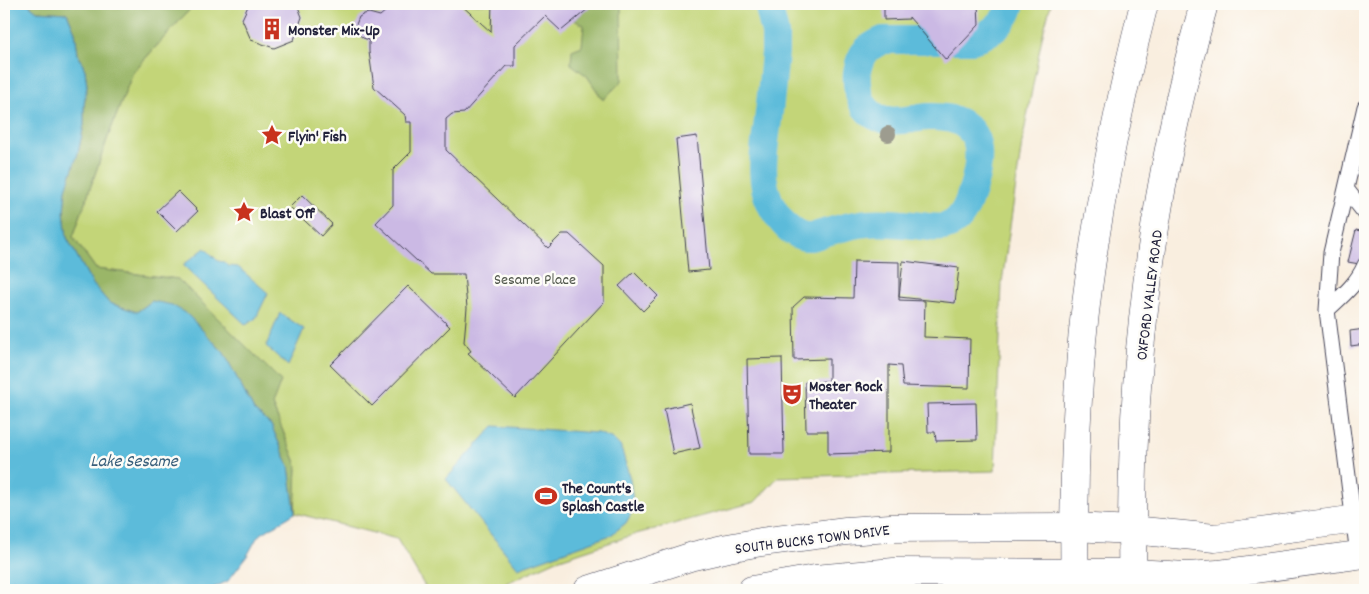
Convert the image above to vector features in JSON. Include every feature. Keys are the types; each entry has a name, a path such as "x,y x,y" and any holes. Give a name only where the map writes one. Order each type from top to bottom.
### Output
{"street":[{"path":"1075,582 1074,527 1082,341 1101,201 1114,129 1144,4"},
{"name":"OXFORD VALLEY ROAD","path":"1133,582 1132,530 1135,417 1140,347 1148,280 1171,141 1204,4"},
{"name":"SOUTH BUCKS TOWN DRIVE","path":"588,590 693,556 761,542 846,531 890,528 1074,527 1132,530 1214,538 1360,518"},
{"path":"752,590 815,579 894,572 1075,582 1133,582 1218,574 1362,554"}],"lane":[{"path":"1362,554 1360,518 1343,446 1327,310 1331,253 1365,107"},
{"path":"1346,189 1365,213"},
{"path":"1327,310 1352,286 1362,274 1365,265"}],"green space":[{"path":"28,4 191,4 191,8 133,72 73,237 96,269 178,279 281,381 272,405 297,465 295,513 289,466 271,425 254,411 224,353 188,315 152,301 137,312 109,303 92,283 67,238 64,212 66,188 78,153 84,125 84,104 87,86 85,70 78,54 75,32 67,13 37,11"},
{"name":"Sesame Place","path":"191,4 1051,4 1042,37 1022,143 1002,282 995,471 778,477 755,502 636,534 557,560 491,590 427,590 397,539 295,513 297,465 272,405 178,279 96,269 73,237 133,72 191,8"},
{"path":"594,4 621,4 622,81 603,100 587,76 571,64 572,50 582,46 584,25 574,20"}],"water":[{"name":"Lake Sesame","path":"4,4 28,4 37,11 67,13 75,32 78,54 85,70 87,86 84,104 84,125 78,153 66,189 64,212 67,238 92,283 109,303 137,312 152,301 172,305 188,315 224,353 254,411 271,425 289,466 295,513 258,536 247,556 228,581 209,590 4,590"},
{"path":"205,248 218,261 224,262 228,266 238,267 268,293 256,318 246,325 183,265"},
{"path":"280,313 304,329 288,366 266,346"},
{"name":"The Count's Splash Castle","path":"494,426 598,433 613,439 621,447 630,479 633,501 631,514 626,523 611,535 518,568 446,479"}],"building":[{"name":"Monster Mix-Up","path":"249,4 297,4 302,17 294,40 274,48 251,40 242,19"},
{"path":"394,4 405,4 410,8 414,4 460,4 491,32 492,4 594,4 561,31 545,16 515,45 515,66 506,66 464,113 452,114 446,119 446,150 548,248 562,234 569,234 604,266 604,302 515,398 468,353 471,351 464,342 467,308 464,274 431,274 376,223 393,205 393,170 411,152 411,122 406,122 405,115 374,87 369,40 356,32 355,27 359,17 364,14 369,13 380,16"},
{"path":"874,4 978,4 979,25 946,60 909,17 909,19 884,20 884,6 875,7"},
{"path":"697,136 709,270 688,272 676,139"},
{"path":"178,191 198,211 177,231 157,211"},
{"path":"302,195 332,224 321,236 290,207"},
{"path":"1356,230 1365,232 1365,265 1348,262"},
{"path":"854,261 899,262 899,300 925,301 924,337 970,339 969,388 903,386 901,366 889,365 889,452 828,454 828,431 806,431 805,382 829,381 829,359 794,360 793,307 804,297 853,298"},
{"path":"903,261 959,268 955,303 899,297"},
{"path":"634,272 658,296 643,311 619,286"},
{"path":"408,286 450,327 372,406 330,365"},
{"path":"1365,329 1365,344 1351,346 1350,331"},
{"path":"782,358 784,454 749,454 747,359"},
{"path":"690,403 700,448 673,454 664,409"},
{"path":"976,403 977,440 936,441 935,432 928,432 927,404"}],"waterway":[{"path":"768,4 775,33 775,52 763,161 765,187 775,212 784,224 795,233 809,237 874,222 938,228 947,226 957,220 967,204 977,172 977,145 974,135 958,121 945,118 928,117 891,121 871,114 861,100 858,91 857,73 859,64 866,51 883,40 973,40 979,38 1001,22 1009,11 1011,4"}],"place":[{"name":"Monster Mix-Up","path":"272,29"},
{"name":"Flyin' Fish","path":"272,135"},
{"name":"Blast Off","path":"244,212"},
{"name":"Moster Rock Theater","path":"792,394"},
{"name":"The Count's Splash Castle","path":"546,496"}]}
